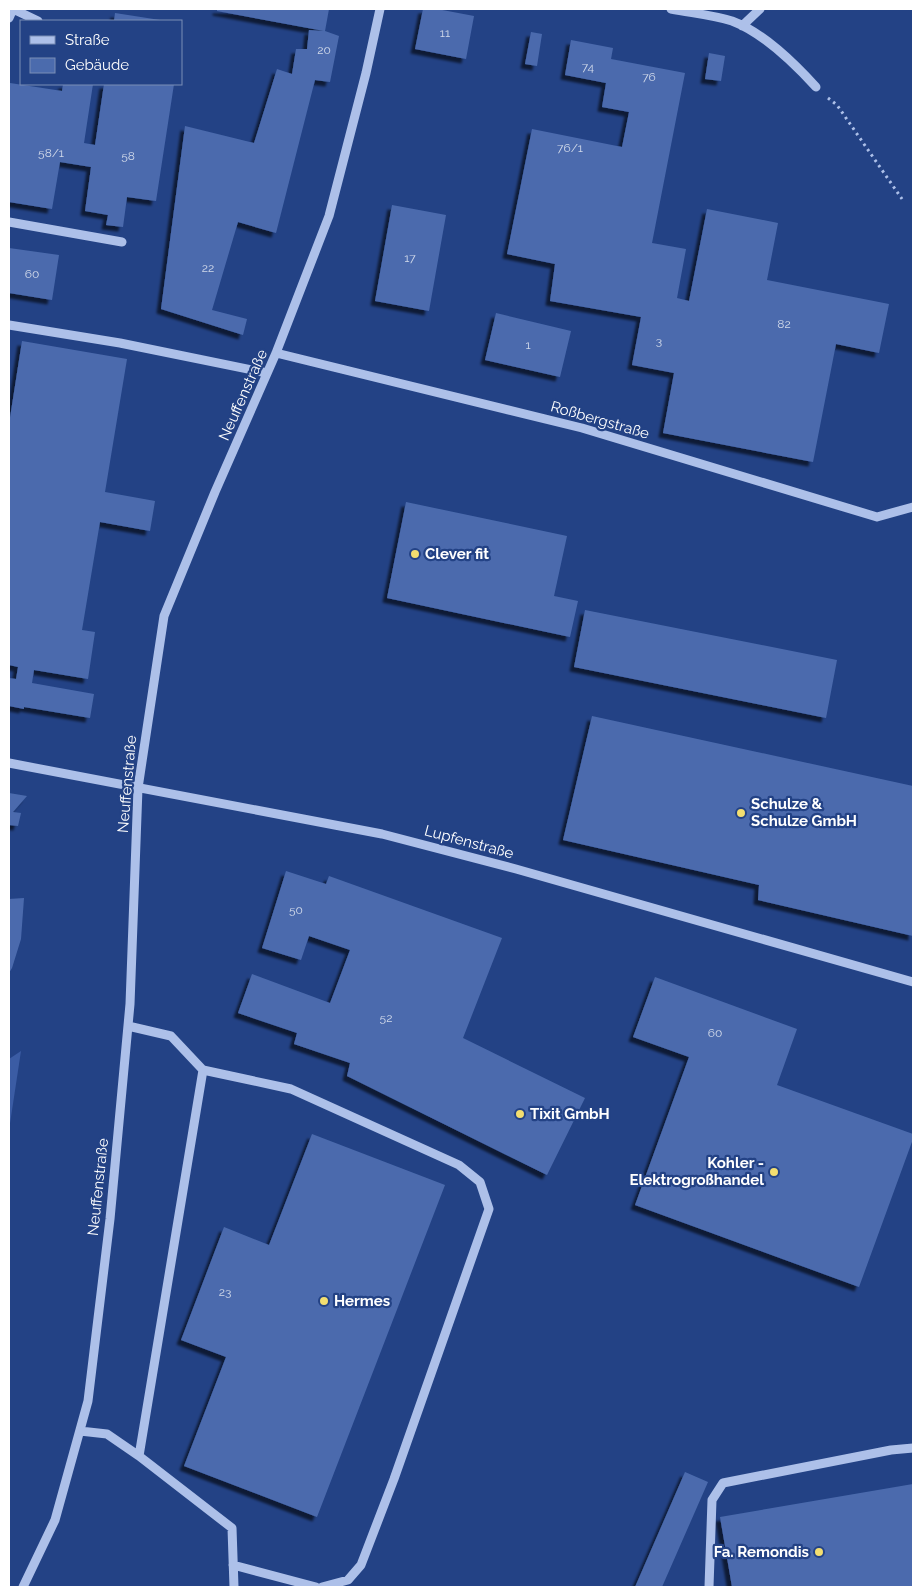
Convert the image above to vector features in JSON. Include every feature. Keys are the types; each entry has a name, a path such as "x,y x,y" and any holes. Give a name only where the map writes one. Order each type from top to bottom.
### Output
{"street":[{"path":"9,18 13,9 36,20"},
{"name":"Neuffenstraße","path":"23,1587 55,1520 88,1401 110,1219 128,1026 138,788 164,616 215,492 276,353 329,216 366,73 380,9"},
{"path":"671,9 730,21 742,26 785,54 816,87"},
{"path":"742,26 760,9"},
{"path":"9,222 122,242"},
{"path":"9,324 120,343 267,373"},
{"name":"Roßbergstraße","path":"276,353 582,428 877,517 913,508"},
{"name":"Lupfenstraße","path":"9,763 382,834 516,869 913,982"},
{"path":"128,1026 171,1036 203,1070 291,1089 459,1165 480,1182 489,1209 394,1478 360,1565 348,1580 322,1587"},
{"path":"139,1456 203,1070"},
{"path":"80,1431 107,1434 139,1456 232,1528 234,1587"},
{"path":"709,1587 712,1500 723,1484 891,1450 913,1448"},
{"path":"233,1564 316,1587"}],"path":[{"path":"816,87 837,105 902,199"}],"shaded area":[{"path":"21,1051 9,1130 9,1059"}],"building":[{"path":"217,9 329,9 325,31 339,36 330,82 315,80 276,233 238,222 212,310 247,319 243,335 161,309 185,126 254,143 277,69 292,74 296,49 307,49 309,30 324,31 217,11"},
{"path":"423,9 437,9 474,16 466,59 415,49"},
{"path":"115,13 160,20 114,20"},
{"path":"531,32 542,34 537,66 525,64"},
{"path":"571,40 613,48 611,59 685,73 652,243 686,249 677,298 689,301 707,209 778,223 767,280 889,304 879,353 836,344 813,462 663,433 674,373 632,365 641,317 550,301 555,264 507,254 532,129 622,147 629,112 602,107 606,83 565,75"},
{"path":"709,53 725,56 721,81 705,79"},
{"path":"10,83 62,91 63,85 93,85 84,143 95,145 104,85 174,85 156,201 127,197 123,227 106,225 108,215 85,211 91,167 60,162 52,209 9,202"},
{"path":"392,205 446,215 429,311 375,301"},
{"path":"9,248 59,255 52,300 9,293"},
{"path":"496,313 571,331 560,377 485,360"},
{"path":"22,341 127,359 105,492 155,501 150,531 100,522 82,630 95,632 88,679 34,670 32,683 94,694 90,718 9,706 9,678 16,679 18,667 9,665 9,424"},
{"path":"406,502 567,536 554,596 578,601 570,637 387,598"},
{"path":"585,610 837,660 826,718 574,667"},
{"name":"Schulze & Schulze GmbH","path":"592,716 913,786 913,936 758,900 759,885 563,840"},
{"path":"9,793 27,796 13,812 21,813 18,826 9,825"},
{"path":"286,871 326,884 329,876 502,938 463,1038 585,1098 547,1175 347,1076 350,1063 294,1044 297,1033 238,1013 252,974 330,1003 350,950 309,936 301,960 262,948"},
{"path":"24,898 21,939 9,973 9,899"},
{"name":"Kohler - Elektrogroßhandel","path":"655,977 797,1029 777,1085 913,1134 913,1139 859,1287 635,1205 689,1057 633,1037"},
{"name":"Hermes","path":"312,1134 445,1185 317,1517 184,1466 226,1357 181,1340 224,1227 269,1245"},
{"path":"685,1472 708,1482 662,1587 635,1587"},
{"name":"Fa. Remondis","path":"913,1484 913,1587 732,1587 720,1517"}],"place":[{"name":"Clever fit","path":"415,554"},
{"name":"Schulze & Schulze GmbH","path":"741,813"},
{"name":"Tixit GmbH","path":"520,1114"},
{"name":"Kohler - Elektrogroßhandel","path":"774,1172"},
{"name":"Hermes","path":"324,1301"},
{"name":"Fa. Remondis","path":"819,1552"}]}
